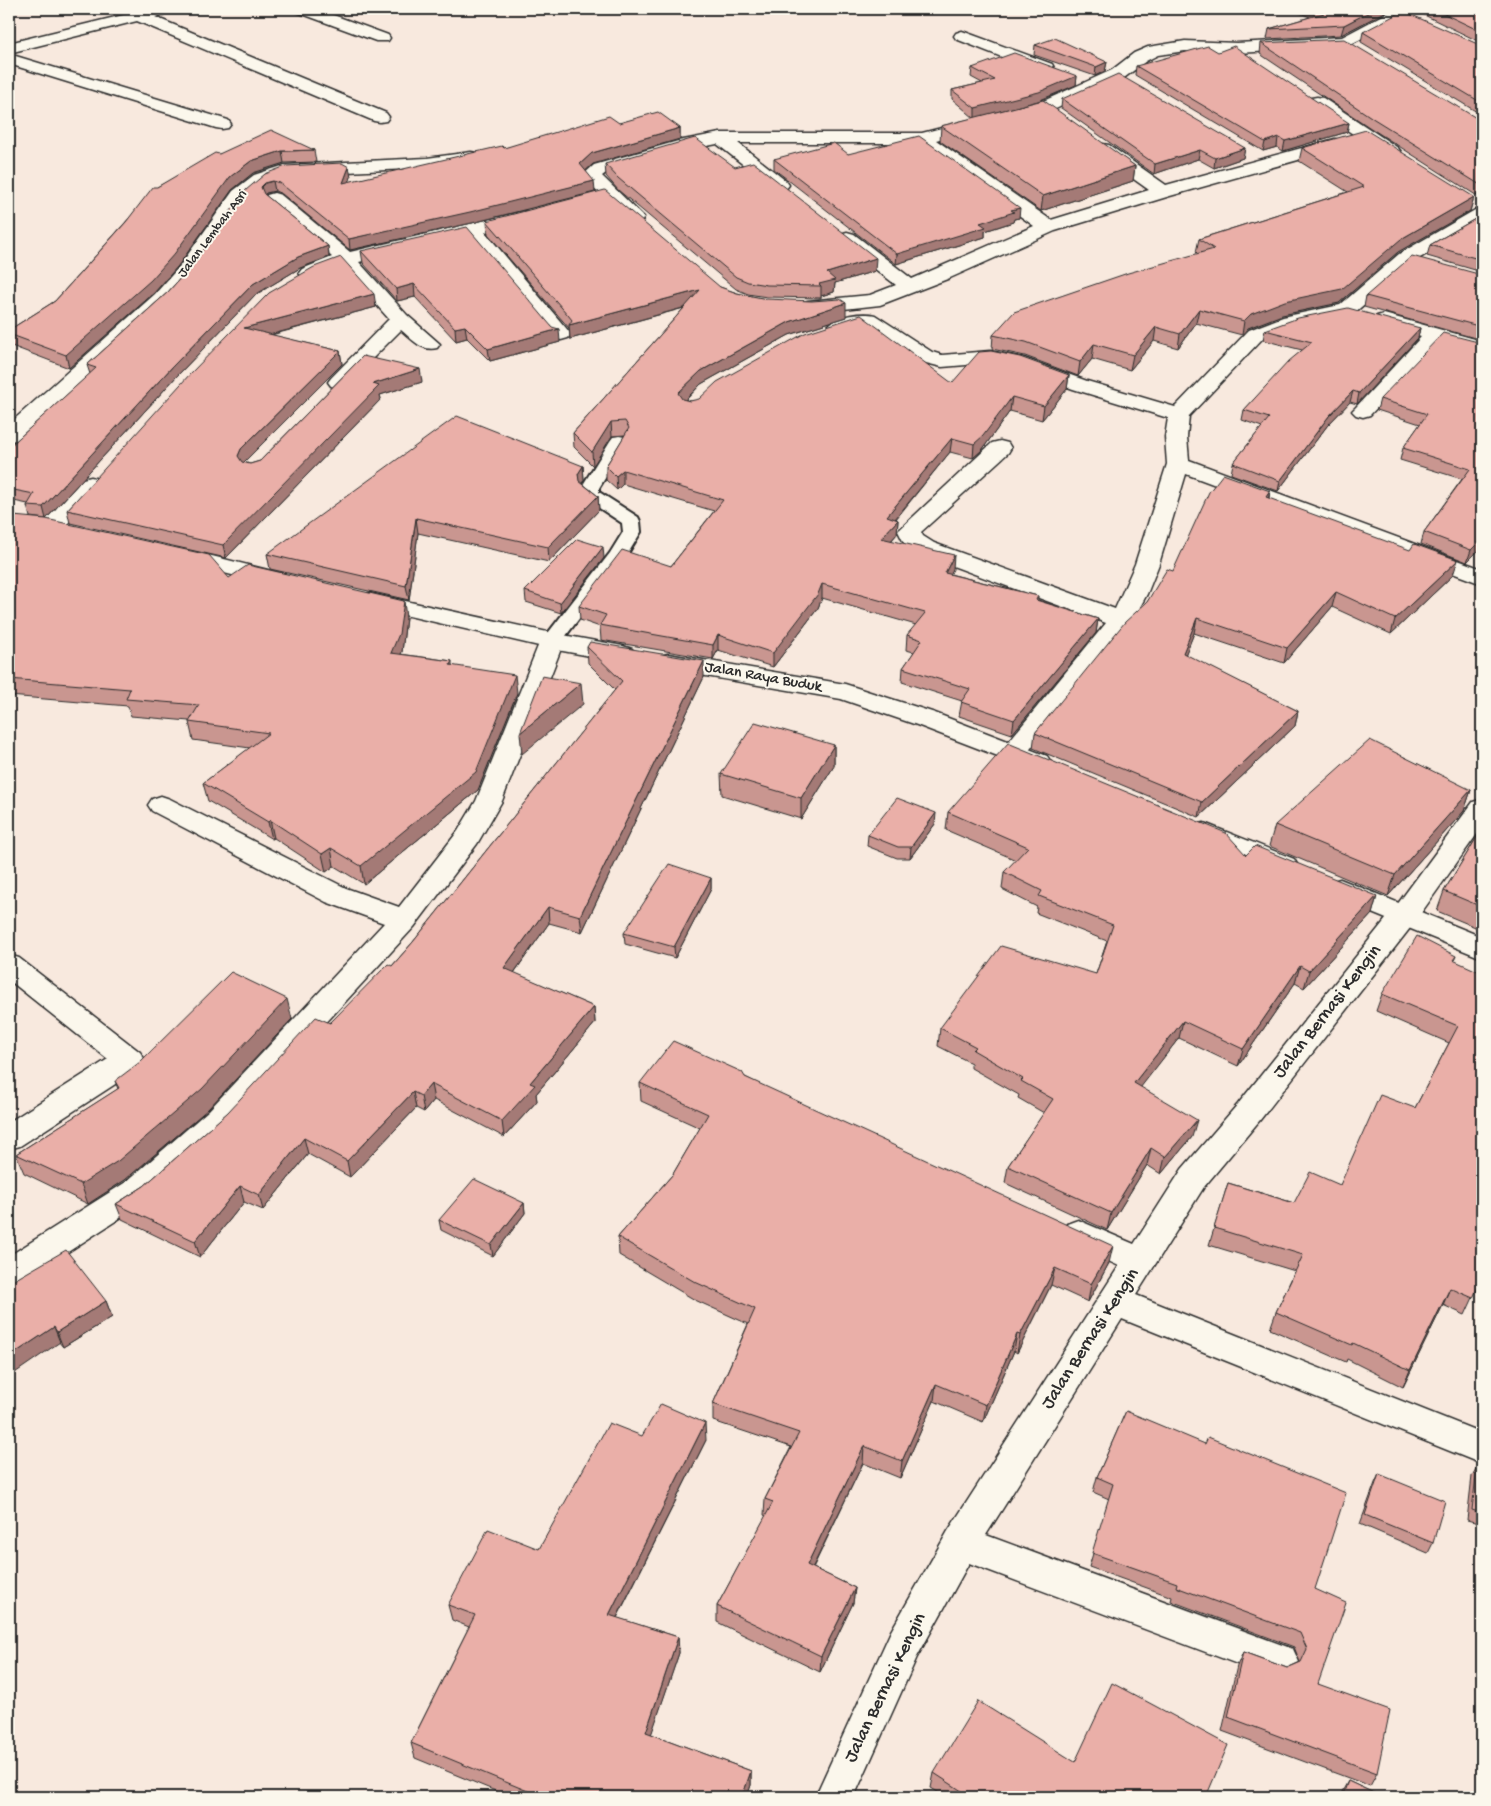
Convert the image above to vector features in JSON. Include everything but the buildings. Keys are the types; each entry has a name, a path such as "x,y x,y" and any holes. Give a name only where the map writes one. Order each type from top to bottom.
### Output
{"street":[{"path":"9,48 164,9"},
{"path":"303,9 382,38"},
{"path":"647,226 601,197 592,175 596,170 684,145 720,138 922,138 1045,107 1118,74 1140,57 1172,47 1237,48 1345,42 1404,12"},
{"path":"139,16 380,117"},
{"path":"962,36 1095,84"},
{"path":"9,58 43,40"},
{"path":"1345,42 1362,53"},
{"path":"1237,48 1261,64"},
{"path":"9,58 222,124"},
{"path":"1118,74 1134,84"},
{"path":"1301,92 1407,161"},
{"path":"1045,107 1061,118"},
{"path":"794,306 812,307 873,301 943,274 1048,226 1365,135"},
{"path":"720,138 791,194"},
{"path":"922,138 1048,226"},
{"path":"1092,141 1163,192"},
{"path":"1251,153 1267,163"},
{"name":"Jalan Lembah Asri","path":"9,435 162,298 186,271 240,194 260,179 285,170 302,168 426,163 472,157"},
{"path":"274,200 346,259 400,319 430,344"},
{"path":"1346,310 1406,258 1479,208"},
{"path":"294,281 346,259 537,214"},
{"path":"830,224 909,286"},
{"path":"474,230 561,334"},
{"path":"1406,258 1434,266"},
{"path":"1014,752 1121,620 1148,564 1178,464 1176,437 1179,415 1256,334 1290,321 1346,310 1482,347"},
{"path":"323,397 400,319"},
{"path":"823,332 859,319 868,319 925,357 942,361 990,357 1024,364 1080,385 1179,415"},
{"path":"1363,411 1435,334"},
{"path":"1000,448 909,531 913,540 926,548 1121,620"},
{"path":"1178,464 1482,577"},
{"path":"51,528 104,470"},
{"path":"26,526 51,528 78,534"},
{"path":"160,550 302,586"},
{"name":"Jalan Raya Buduk","path":"349,596 552,641 845,692 1014,752 1062,772"},
{"path":"9,1273 138,1191 220,1118 404,920 468,838 489,801 552,641"},
{"path":"161,805 336,895 404,920"},
{"name":"Jalan Bernasi Kengin","path":"834,1797 904,1644 961,1543 1193,1178 1249,1112 1404,916 1482,808"},
{"path":"1179,821 1482,948"},
{"path":"9,965 130,1060 9,1137"},
{"path":"1051,1220 1140,1261"},
{"path":"1114,1301 1482,1449"},
{"path":"961,1543 1280,1662"}],"lane":[{"path":"552,641 618,554 632,532 633,526 631,521 590,494 590,488 619,441"}]}
